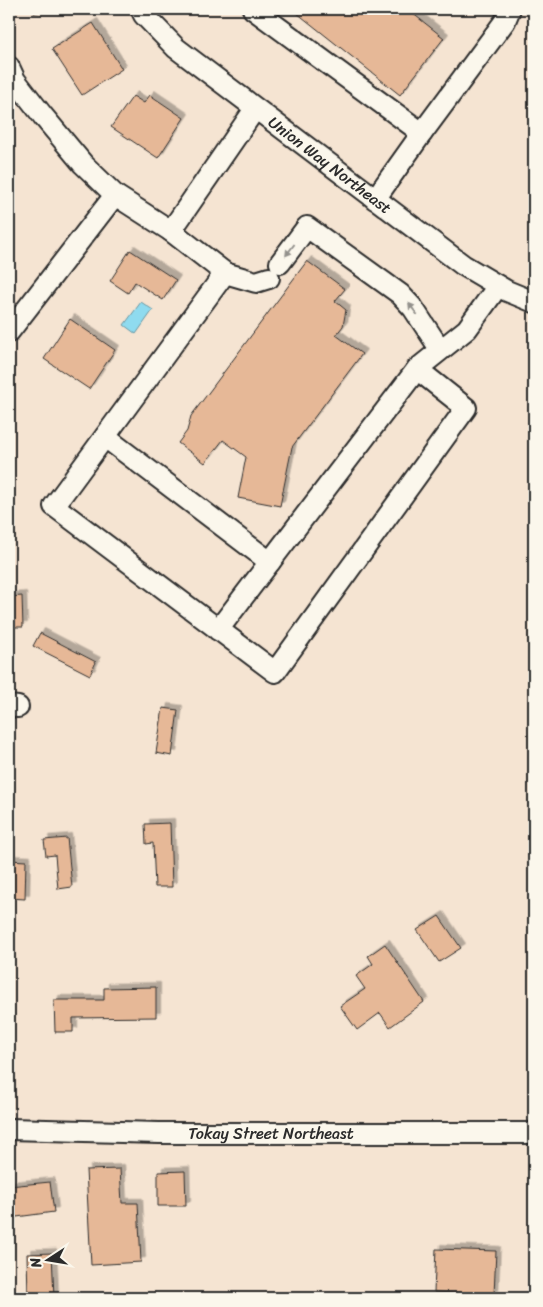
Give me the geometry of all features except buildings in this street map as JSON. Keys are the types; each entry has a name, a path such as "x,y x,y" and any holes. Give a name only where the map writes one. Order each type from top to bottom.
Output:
{"street":[{"path":"253,9 422,133"},
{"path":"375,199 504,21 510,9"},
{"name":"Union Way Northeast","path":"147,11 176,48 462,265 507,292 534,302"},
{"path":"9,67 15,80 43,116 83,164 115,195 171,231 225,274 256,282 274,270 307,227 400,294 413,308 440,349"},
{"path":"171,231 255,109"},
{"path":"9,332 115,195"},
{"path":"225,274 54,506 275,672 466,408 417,369"},
{"path":"218,630 417,369 467,329 498,286"},
{"path":"105,437 270,562"},
{"name":"Tokay Street Northeast","path":"9,1129 169,1133 534,1133"}],"water":[{"path":"141,302 153,310 136,334 124,325"}]}
